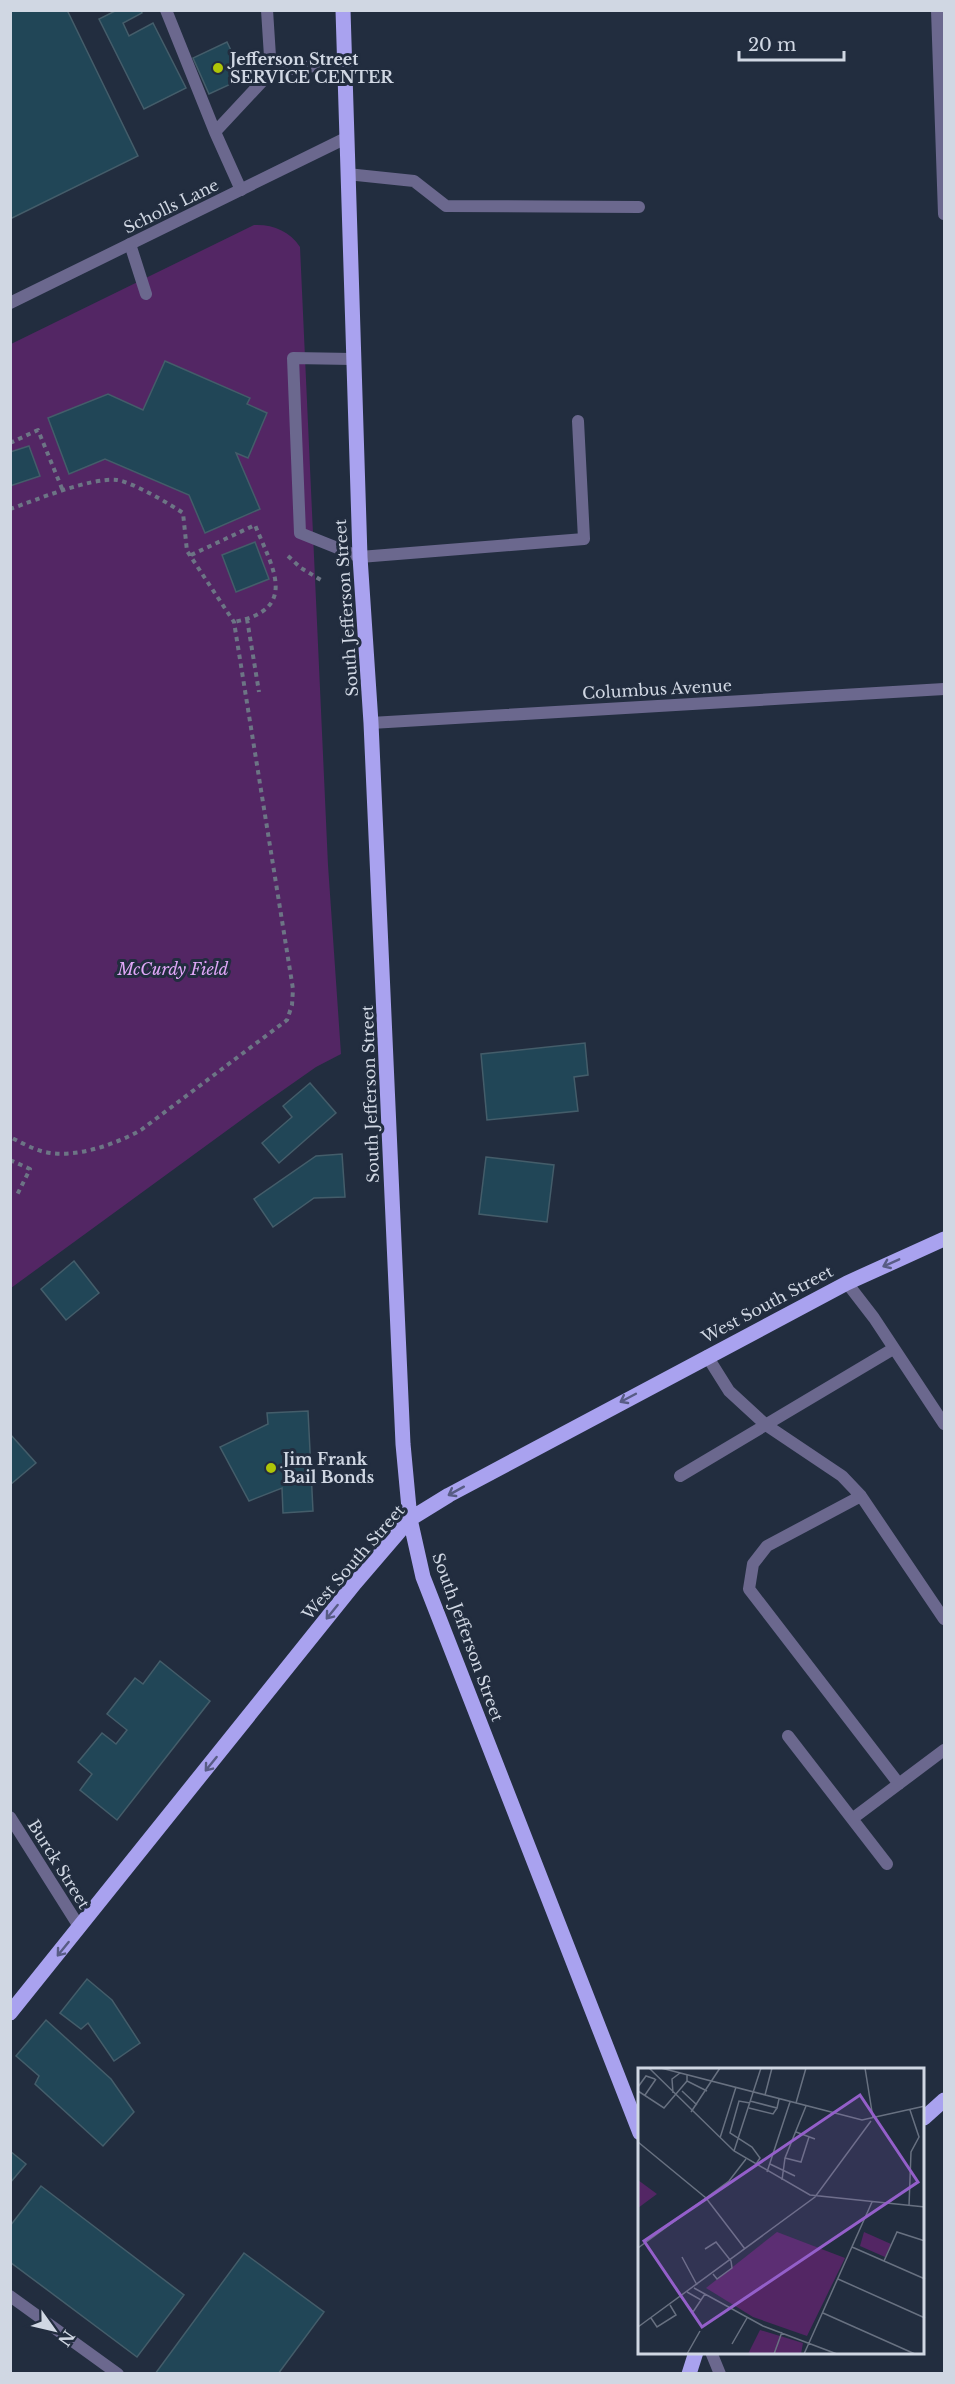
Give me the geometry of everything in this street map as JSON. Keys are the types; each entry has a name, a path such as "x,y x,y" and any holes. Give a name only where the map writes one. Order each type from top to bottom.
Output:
{"main road":[{"name":"South Jefferson Street","path":"343,10 352,359 360,557 372,723 403,1444 410,1519 423,1577 638,2128"},
{"name":"West South Street","path":"10,2013 347,1592 410,1519 449,1495 707,1356 847,1283 945,1239"},
{"path":"925,2117 945,2100"},
{"path":"689,2373 695,2354"}],"street":[{"path":"166,10 241,190"},
{"path":"267,10 271,72"},
{"path":"937,10 945,213"},
{"path":"215,132 271,72 344,64"},
{"name":"Scholls Lane","path":"10,303 346,138"},
{"path":"347,174 414,181 446,206 639,207"},
{"path":"130,244 146,294"},
{"path":"352,359 293,358 300,533 360,557 584,539 578,421"},
{"name":"Columbus Avenue","path":"372,723 945,689"},
{"path":"847,1283 874,1318 945,1424"},
{"path":"680,1476 893,1349"},
{"path":"707,1356 729,1391 766,1425 842,1476 861,1496 945,1619"},
{"path":"861,1496 767,1546 753,1564 749,1589 899,1784"},
{"path":"788,1736 887,1864"},
{"path":"852,1819 945,1750"},
{"name":"Burck Street","path":"10,1817 80,1928"},
{"path":"10,2295 118,2373"},
{"path":"712,2354 720,2373"}],"path":[{"path":"10,443 38,430 63,491"},
{"path":"10,509 63,491 117,480 166,501 183,513 187,550 234,622 293,989 292,1005 287,1020 141,1130 121,1142 91,1150 57,1153 41,1151 10,1137"},
{"path":"190,555 255,525 276,576 276,586 269,606 262,614 234,622"},
{"path":"248,619 259,692"},
{"path":"10,1160 30,1169 16,1197"}],"green space":[{"name":"McCurdy Field","path":"254,225 280,230 296,241 300,247 328,865 341,1054 316,1067 259,1107 11,1288 11,344"}],"building":[{"path":"10,10 67,10 138,156 10,219"},
{"path":"117,10 141,10 142,13 123,23 129,36 153,23 186,88 144,109 99,19"},
{"name":"Jefferson Street SERVICE CENTER","path":"227,42 244,78 209,94 193,58"},
{"path":"165,361 250,398 247,404 267,413 248,458 236,453 260,509 205,533 189,495 105,459 69,474 48,418 108,394 143,410"},
{"path":"29,446 40,476 10,486 10,452"},
{"path":"255,542 269,579 236,592 222,555"},
{"path":"585,1043 588,1075 574,1077 578,1111 487,1120 481,1054"},
{"path":"310,1083 336,1113 279,1163 262,1143 292,1117 283,1106"},
{"path":"342,1154 345,1197 314,1198 273,1227 254,1199 316,1156"},
{"path":"486,1157 554,1165 547,1222 479,1214"},
{"path":"74,1261 99,1293 66,1320 41,1289"},
{"name":"Jim Frank Bail Bonds","path":"308,1411 313,1511 283,1513 282,1488 249,1501 220,1447 268,1424 267,1413"},
{"path":"10,1434 36,1463 10,1485"},
{"path":"160,1661 210,1701 117,1820 80,1790 92,1774 78,1762 102,1733 116,1744 127,1730 107,1714 135,1678 143,1684"},
{"path":"87,1979 112,2000 140,2043 114,2061 88,2023 81,2029 60,2013"},
{"path":"46,2020 111,2079 134,2112 103,2146 35,2084 39,2076 16,2056"},
{"path":"10,2151 26,2164 10,2183"},
{"path":"41,2186 184,2295 137,2357 10,2262 10,2226"},
{"path":"244,2253 324,2312 278,2374 155,2374"}],"place":[{"name":"Jefferson Street SERVICE CENTER","path":"218,68"},
{"name":"Jim Frank Bail Bonds","path":"271,1468"}]}
